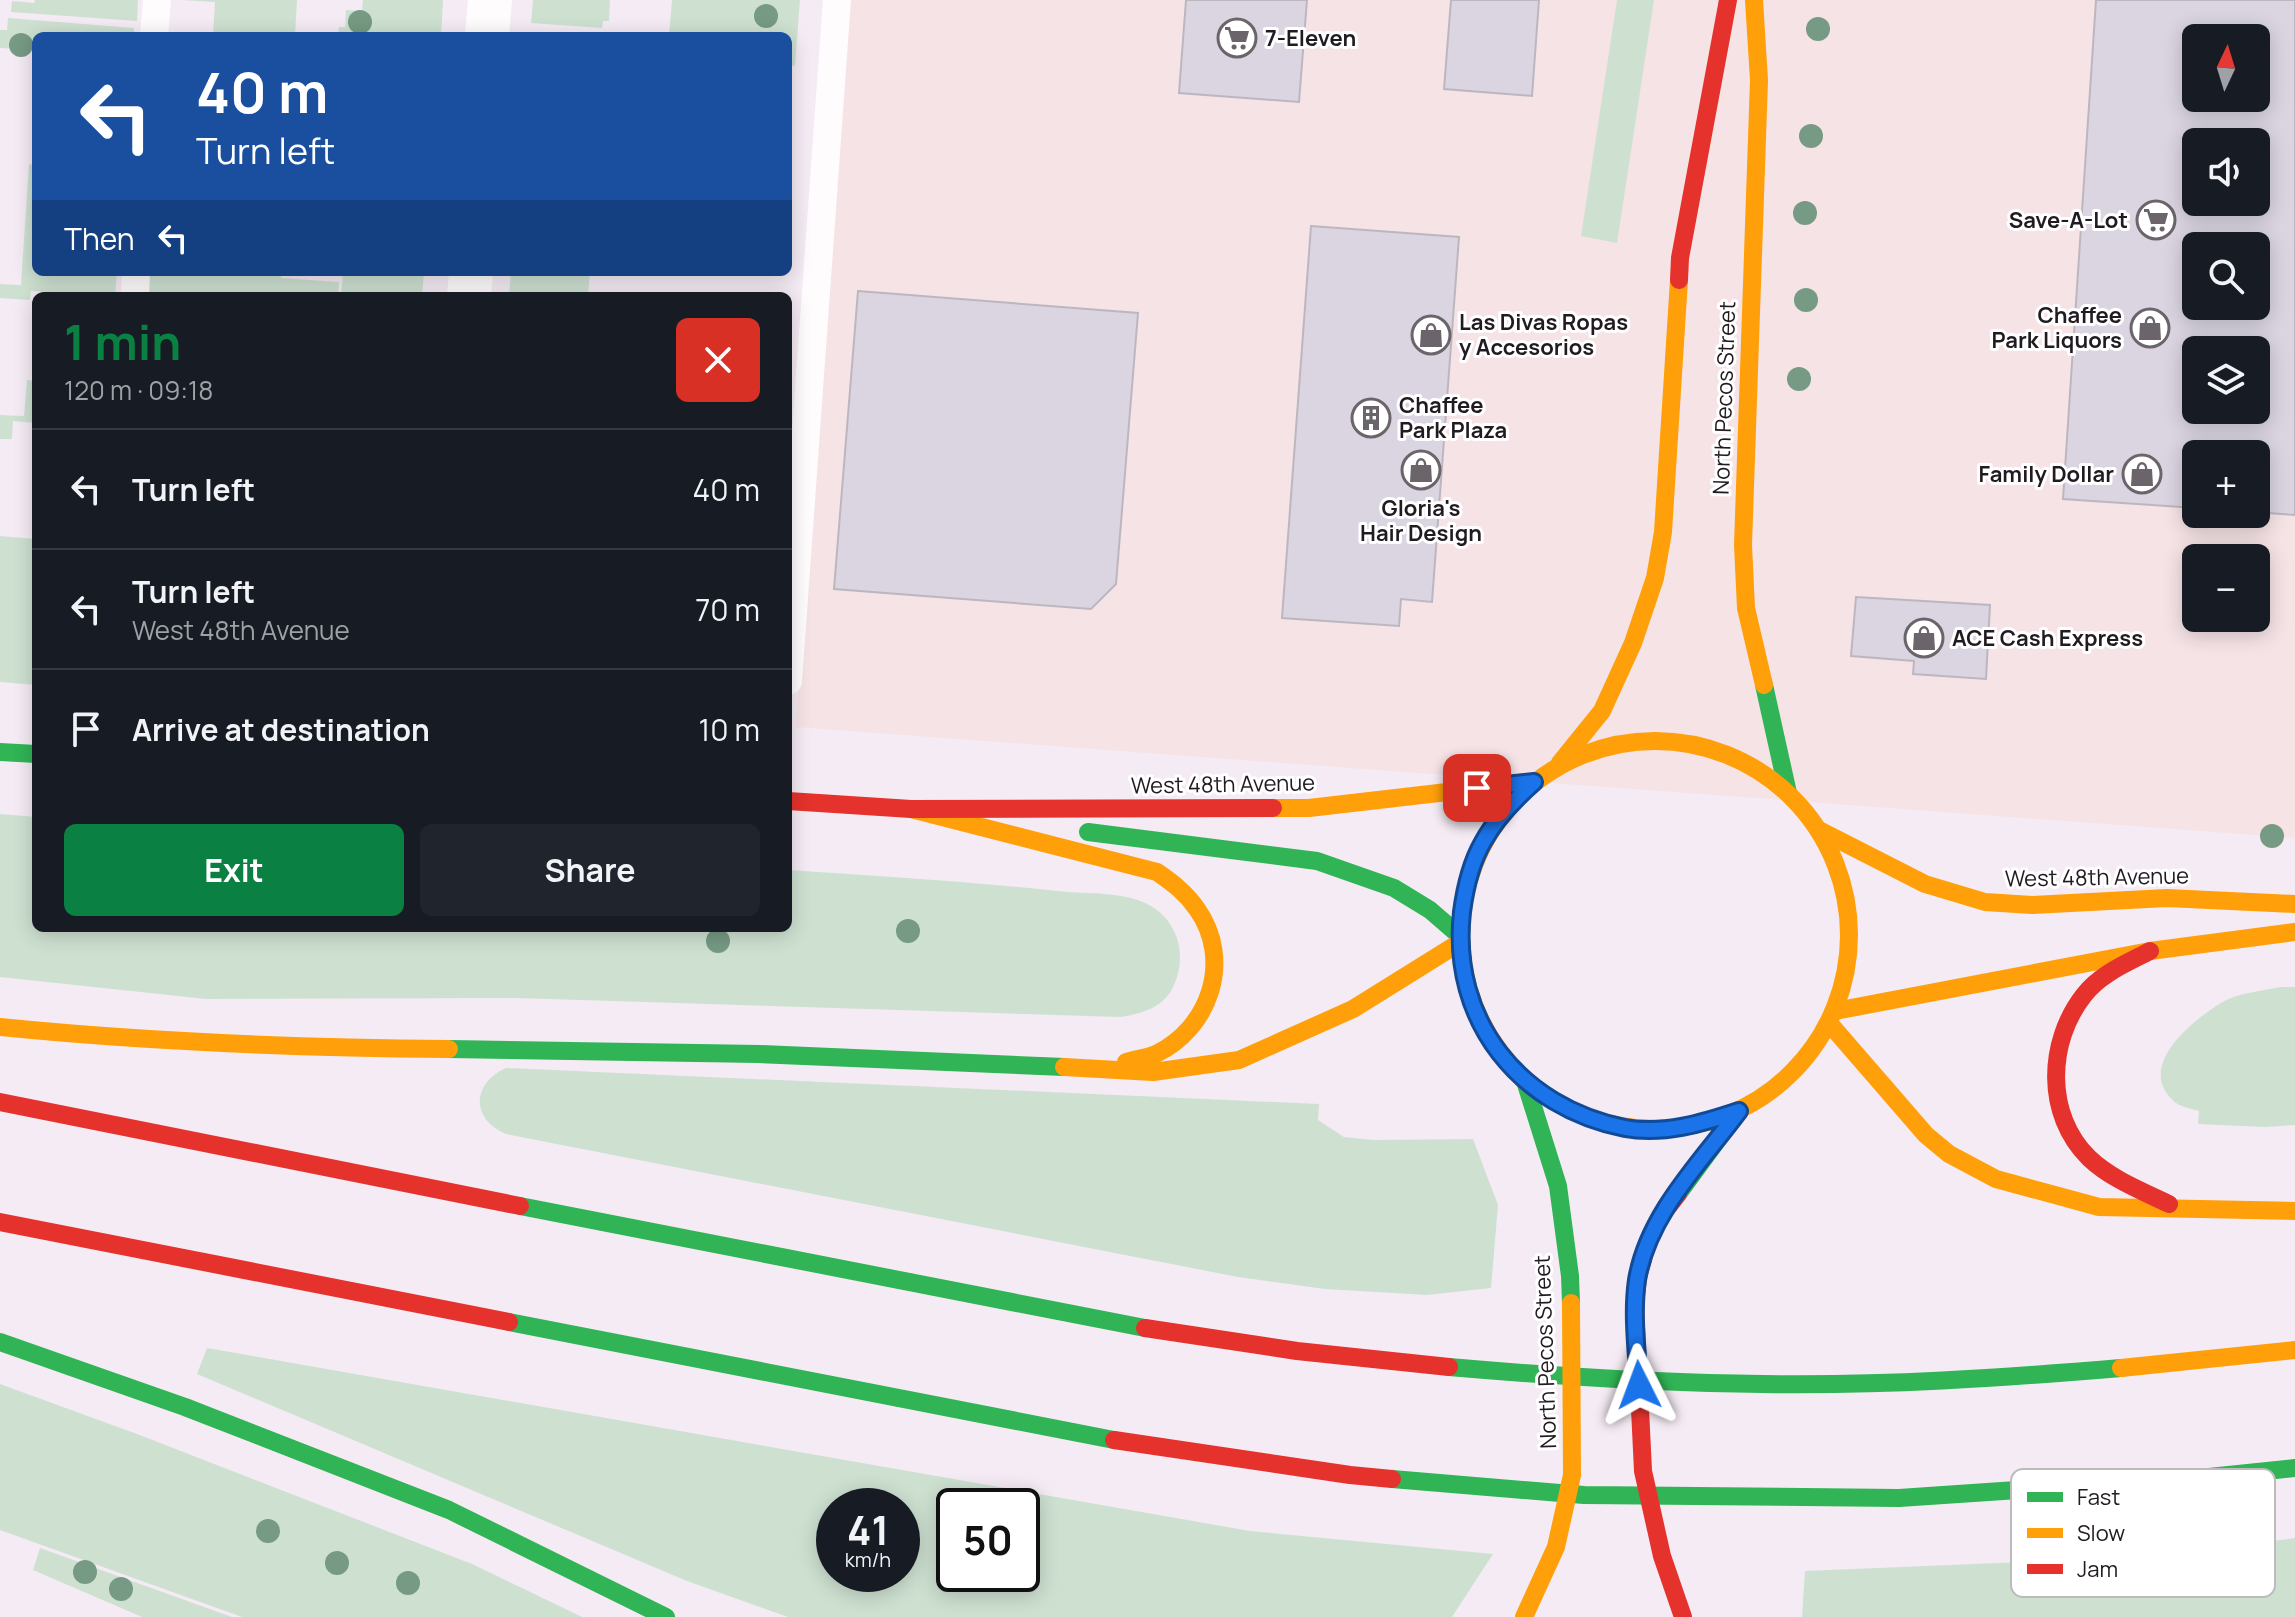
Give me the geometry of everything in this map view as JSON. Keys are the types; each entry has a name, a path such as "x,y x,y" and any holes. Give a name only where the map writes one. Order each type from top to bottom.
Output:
{"main road":[{"path":"1557,767 1602,711 1633,643 1655,578 1663,532 1680,258 1728,0"},
{"name":"North Pecos Street","path":"1754,0 1759,80 1743,545 1746,608 1788,793"},
{"path":"1652,741 1701,747 1748,764 1788,793 1819,830 1840,872 1850,919 1848,965 1832,1017 1806,1060 1776,1089 1739,1111 1685,1128 1628,1128 1572,1112 1525,1081 1493,1046 1471,1004 1462,967 1460,940 1464,891 1483,842 1515,799 1557,767 1602,748 1652,741"},
{"path":"0,752 32,754"},
{"name":"West 48th Avenue","path":"911,809 1309,808 1534,782"},
{"name":"West 48th Avenue","path":"792,801 911,809 1317,861 1394,888 1430,910 1460,940"},
{"path":"911,809 1157,872 1186,892 1204,915 1213,941 1216,969 1210,996 1198,1020 1184,1035 1157,1054 1080,1068"},
{"name":"West 48th Avenue","path":"1819,830 1927,883 1962,897 1996,904 2036,906 2152,897 2295,904"},
{"path":"1832,1017 2150,951 2295,932"},
{"path":"0,1027 210,1045 644,1051 1153,1072 1239,1060 1353,1009 1460,940"},
{"path":"2150,951 2109,973 2085,994 2063,1030 2056,1052 2054,1076 2059,1106 2070,1134 2087,1156 2109,1174 2178,1209"},
{"path":"1832,1017 1926,1135 1972,1168 2048,1195 2099,1207 2295,1211"},
{"name":"North Pecos Street","path":"1524,1617 1556,1547 1572,1475 1570,1276 1558,1186 1525,1081"},
{"path":"0,1102 1065,1313 1357,1359 1609,1379 1800,1383 1986,1379 2161,1365 2295,1350"},
{"path":"1683,1617 1662,1556 1643,1471 1635,1306 1638,1277 1647,1245 1661,1216 1739,1111"},
{"path":"0,1222 1085,1436 1350,1475 1584,1495 1899,1498 2011,1490"},
{"path":"0,1342 185,1407 449,1510 666,1617"},
{"path":"2275,1470 2295,1468"}],"street":[{"path":"487,32 490,0"}],"lane":[{"path":"154,32 157,0"},
{"path":"792,625 837,0"}],"shaded area":[{"path":"839,0 2295,0 2295,838 796,727"}],"green space":[{"path":"35,0 138,0 137,21 11,12 12,1 34,3"},
{"path":"182,0 297,0 295,32 213,32 215,2"},
{"path":"363,0 443,0 441,32 338,32 339,27 345,27 346,10 362,11"},
{"path":"533,0 610,0 609,21 603,21 602,28 531,23"},
{"path":"672,0 800,0 795,66 792,66 792,32 669,32"},
{"path":"1617,0 1654,0 1617,243 1581,236"},
{"path":"8,18 134,28 134,32 32,32 32,50 0,48 0,30 7,30"},
{"path":"29,164 32,164 32,276 117,276 115,292 31,291 30,300 0,298 0,284 21,285"},
{"path":"150,276 281,276 339,282 338,292 148,292"},
{"path":"343,276 424,276 422,292 341,292"},
{"path":"511,276 590,276 588,292 509,292"},
{"path":"27,380 32,381 32,423 13,421 12,439 0,439 0,415 24,416"},
{"path":"0,536 32,539 32,685 0,682"},
{"path":"0,814 32,817 32,932 792,932 792,870 1132,898 1161,913 1174,931 1180,952 1178,974 1165,999 1144,1011 1120,1017 517,998 206,999 0,977"},
{"path":"2280,987 2295,987 2295,1125 2198,1124 2199,1111 2176,1103 2164,1090 2161,1076 2163,1061 2171,1047 2195,1021 2221,1003"},
{"path":"506,1068 1319,1104 1318,1120 1344,1137 1374,1140 1473,1139 1498,1205 1491,1288 1427,1295 1325,1289 1238,1277 506,1134 486,1119 480,1101 487,1083"},
{"path":"207,1348 1005,1488 936,1488 936,1592 1040,1592 1040,1494 1250,1531 1493,1554 1452,1617 788,1617 687,1581 197,1374"},
{"path":"0,1384 472,1564 582,1617 242,1617 0,1530"},
{"path":"2295,1538 2295,1617 1802,1617 1805,1571 2011,1562 2011,1597 2275,1597 2275,1541"},
{"path":"40,1548 232,1617 142,1617 33,1570"}],"building":[{"path":"1186,0 1307,0 1299,102 1179,93"},
{"path":"1451,0 1539,0 1532,96 1444,89"},
{"path":"2096,0 2295,0 2295,515 2270,513 2270,440 2182,440 2182,507 2063,499"},
{"name":"Chaffee Park Plaza","path":"1311,226 1459,237 1432,602 1401,599 1399,626 1282,618"},
{"path":"858,291 1138,313 1116,584 1091,609 834,589"},
{"path":"1856,597 1990,605 1986,679 1913,674 1914,661 1851,656"}],"traffic: fast":[{"path":"1764,685 1788,793"},
{"path":"0,752 32,754"},
{"path":"1088,832 1317,861 1394,888 1430,910 1460,936"},
{"path":"449,1049 759,1054 1064,1067"},
{"path":"1525,1081 1558,1186 1571,1303"},
{"path":"1678,1194 1739,1111"},
{"path":"520,1206 1145,1328"},
{"path":"509,1322 1114,1440"},
{"path":"0,1342 185,1407 449,1510 666,1617"},
{"path":"1449,1367 1645,1381 1808,1384 1942,1380 2121,1368"},
{"path":"2275,1470 2295,1468"},
{"path":"1392,1479 1584,1495 1899,1498 2011,1490"}],"traffic: slow":[{"path":"1754,0 1759,80 1743,545 1746,608 1764,685"},
{"path":"1560,763 1602,711 1633,643 1655,578 1663,532 1679,280"},
{"path":"1655,741 1693,744 1729,756 1763,773 1792,798 1817,827 1834,861 1846,897 1849,935 1846,973 1834,1009 1817,1043 1792,1072 1763,1097 1729,1114 1693,1126 1655,1129 1617,1126 1581,1114 1547,1097 1518,1072 1493,1043 1476,1009 1464,973 1461,935 1464,897 1476,861 1493,827 1518,798 1547,773 1581,756 1617,744 1655,741"},
{"path":"1273,808 1309,808 1534,782"},
{"path":"911,809 1157,872 1188,898 1208,929 1213,950 1214,970 1210,991 1190,1028 1175,1042 1149,1057 1126,1062"},
{"path":"1819,830 1925,884 1985,902 2032,905 2167,898 2295,904"},
{"path":"1835,1011 2150,951 2295,932"},
{"path":"1064,1067 1153,1072 1239,1060 1353,1009 1459,943"},
{"path":"1829,1023 1926,1135 1949,1154 1996,1179 2099,1207 2295,1211"},
{"path":"0,1027 224,1043 449,1049"},
{"path":"1524,1617 1556,1547 1572,1475 1571,1303"},
{"path":"2121,1368 2295,1350"}],"traffic: jam":[{"path":"1679,280 1680,258 1728,0"},
{"path":"792,801 911,809 1273,808"},
{"path":"2150,951 2106,975 2084,995 2063,1034 2056,1078 2064,1121 2089,1158 2117,1178 2169,1204"},
{"path":"0,1102 520,1206"},
{"path":"1678,1194 1661,1216 1647,1245 1638,1277 1635,1306 1643,1471 1662,1556 1683,1617"},
{"path":"0,1222 509,1322"},
{"path":"1145,1328 1297,1351 1449,1367"},
{"path":"1114,1440 1392,1479"}],"place":[{"name":"7-Eleven","path":"1237,38"},
{"name":"Save-A-Lot","path":"2156,220"},
{"name":"Chaffee Park Liquors","path":"2150,328"},
{"name":"Las Divas Ropas y Accesorios","path":"1431,335"},
{"name":"Chaffee Park Plaza","path":"1371,418"},
{"name":"Gloria's Hair Design","path":"1421,470"},
{"name":"Family Dollar","path":"2142,474"},
{"name":"ACE Cash Express","path":"1924,638"}],"route":[{"path":"1477,788 1534,782 1515,799 1483,842 1464,891 1459,943 1462,967 1471,1004 1493,1046 1525,1081 1572,1112 1628,1128 1685,1128 1739,1111 1678,1191 1647,1245 1638,1277 1635,1306 1639,1385"}]}
